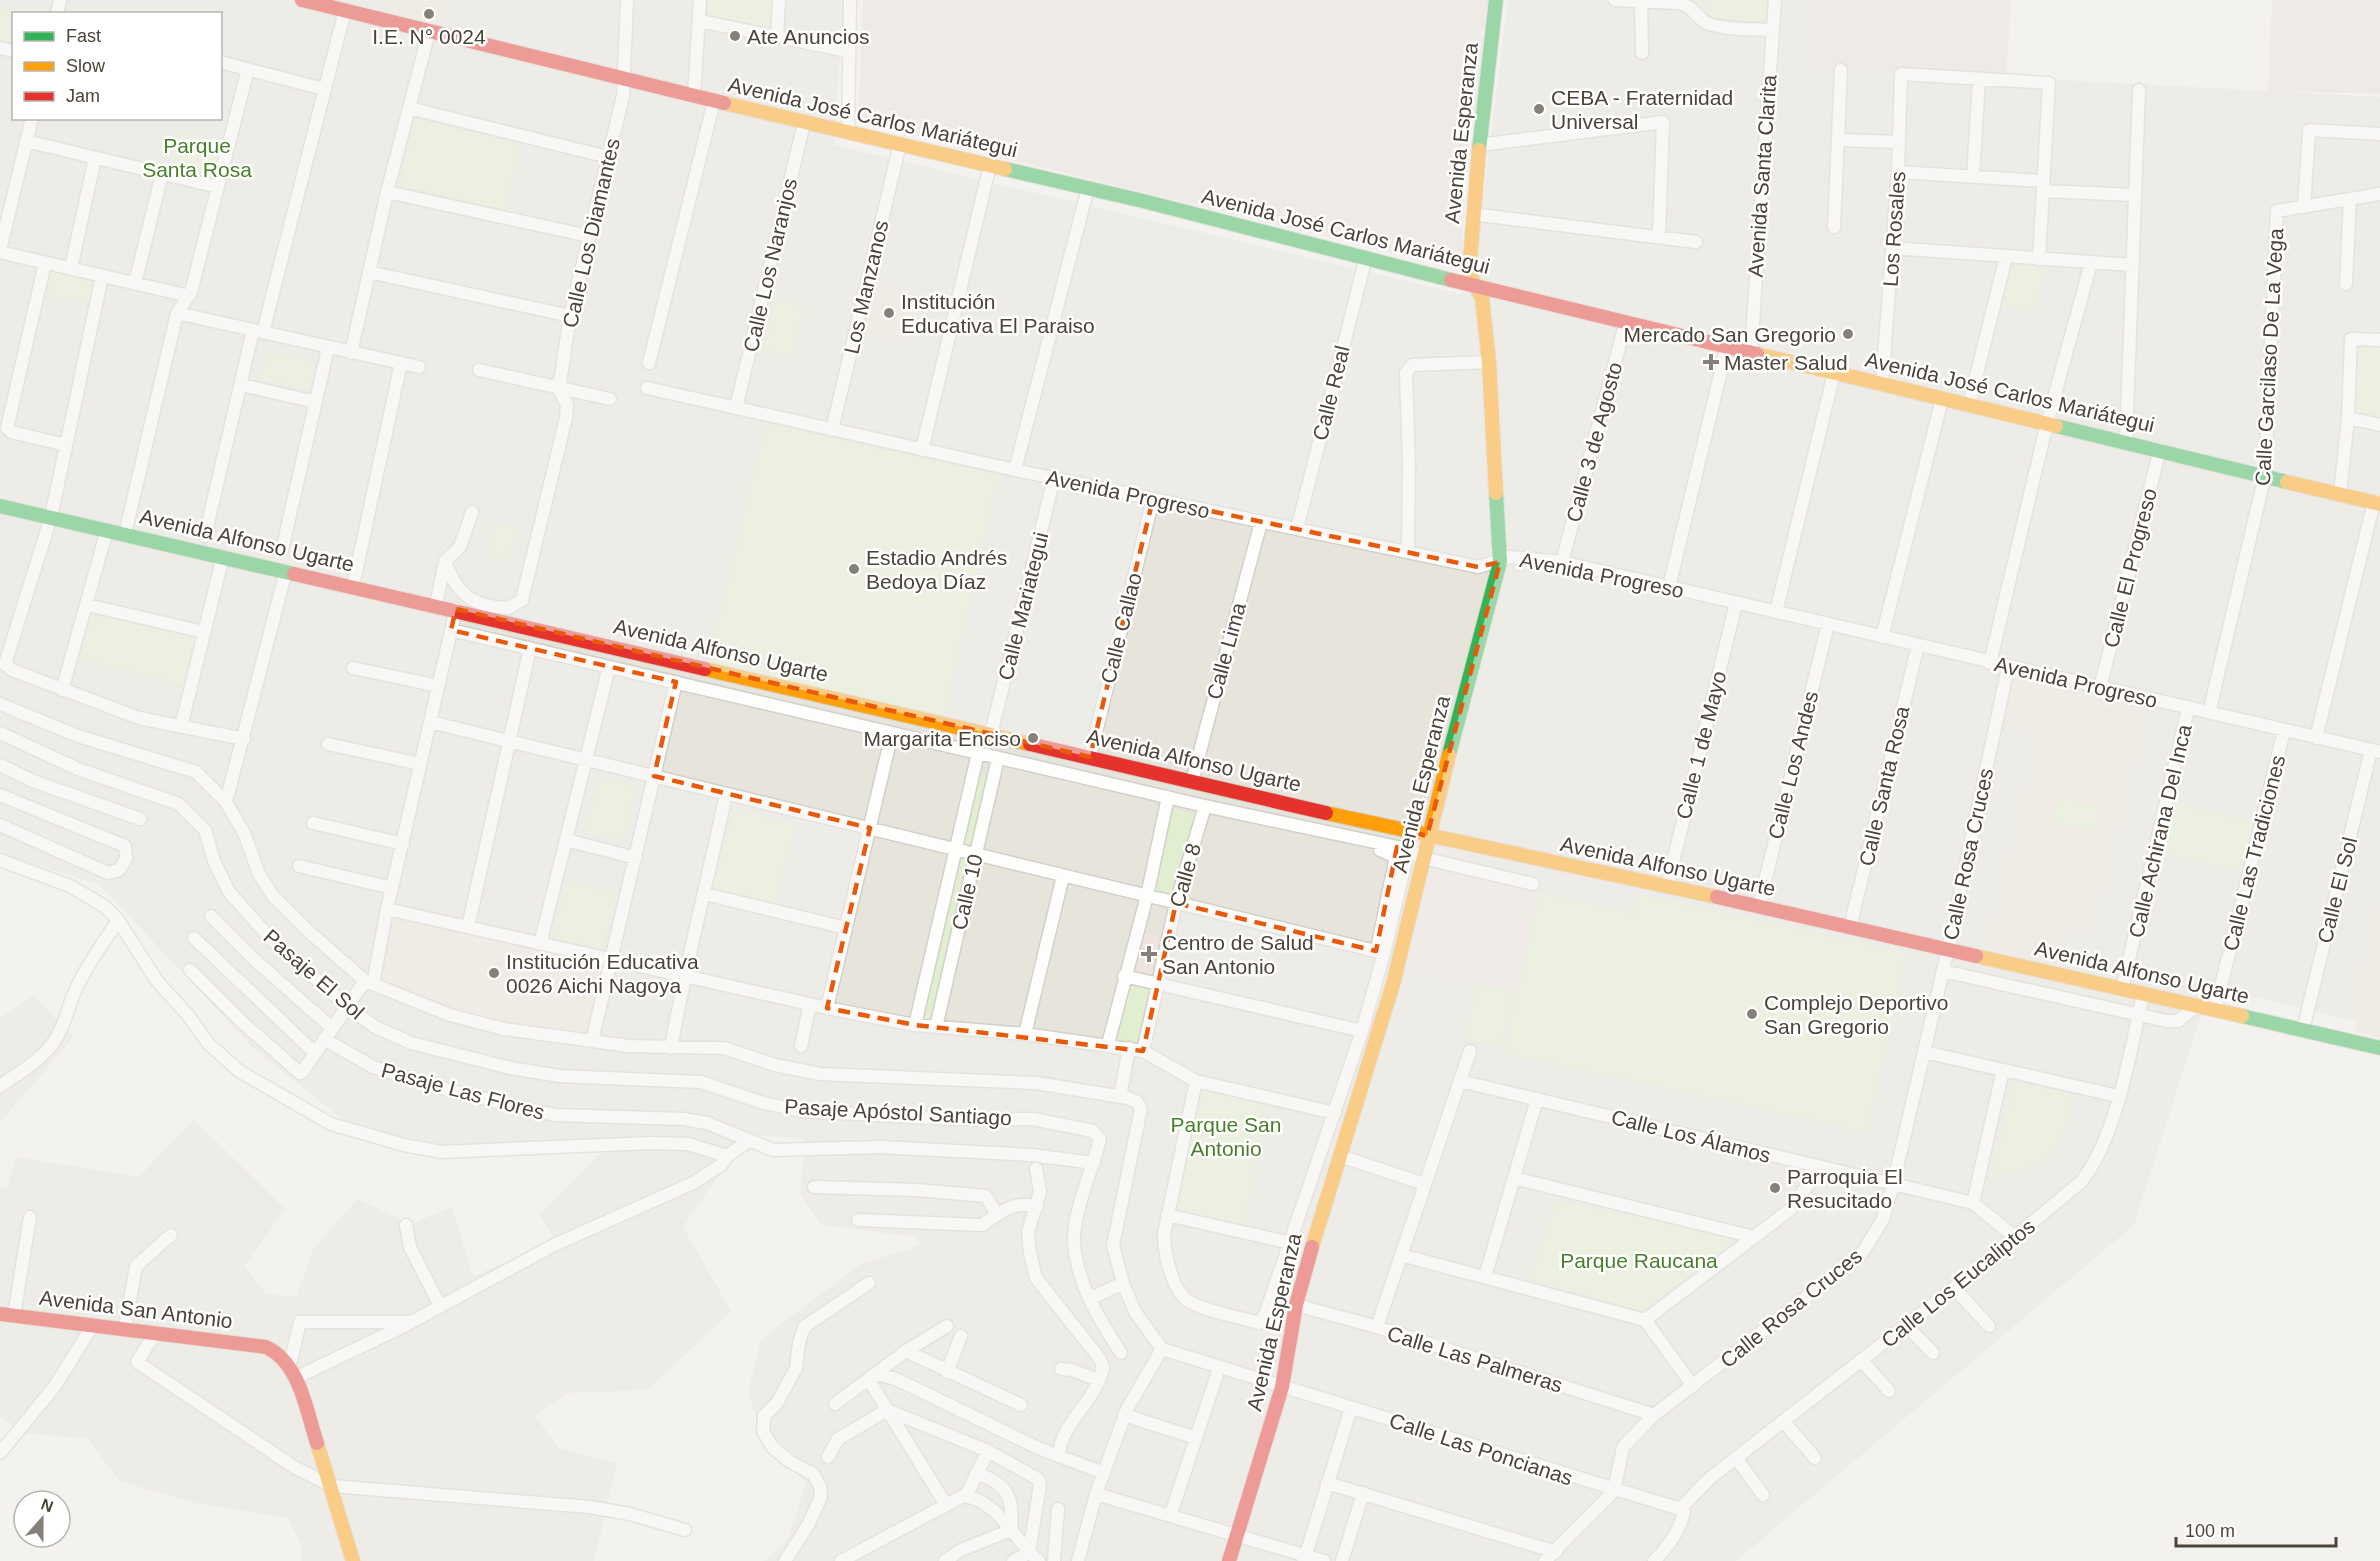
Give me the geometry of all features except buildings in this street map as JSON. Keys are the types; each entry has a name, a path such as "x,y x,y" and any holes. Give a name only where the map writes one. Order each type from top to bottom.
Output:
{"street":[{"name":"Avenida José Carlos Mariátegui","path":"302,0 339,6 429,32 804,123 1088,188 1476,286 2377,503"},
{"name":"Calle Los Diamantes","path":"558,389 570,316 623,96 627,0"},
{"path":"694,96 700,0"},
{"path":"777,36 779,0"},
{"path":"848,132 850,0"},
{"name":"Avenida Esperanza","path":"1229,1561 1282,1387 1296,1305 1393,984 1427,836 1500,562 1489,362 1482,298 1469,273 1472,214 1496,0"},
{"path":"1615,0 1688,5 1706,22 1715,26 1771,30"},
{"name":"Avenida Santa Clarita","path":"1751,352 1771,30 1775,0"},
{"path":"1641,1 1642,53"},
{"path":"205,536 241,385 324,89 339,6"},
{"path":"700,21 848,51"},
{"path":"351,353 387,192 429,32"},
{"path":"222,62 324,89"},
{"path":"125,534 177,313 189,296 248,69"},
{"path":"1834,227 1841,70"},
{"name":"Los Rosales","path":"1882,384 1898,172 1901,74 1979,80"},
{"path":"1973,177 1979,80 2049,84 2039,259"},
{"path":"2126,441 2139,90"},
{"path":"649,363 714,101"},
{"path":"409,108 608,157"},
{"path":"31,120 0,246 45,263 189,296"},
{"path":"1479,145 1663,122 1659,237"},
{"name":"Calle Los Naranjos","path":"736,408 804,123"},
{"path":"2380,134 2309,130 2304,207 2380,194"},
{"path":"1838,140 1899,142"},
{"path":"26,141 218,187"},
{"name":"Los Manzanos","path":"832,430 900,144"},
{"path":"71,268 95,158"},
{"path":"922,450 990,165"},
{"path":"1898,172 1973,177 2134,195"},
{"path":"135,283 162,174"},
{"path":"1015,470 1088,188"},
{"path":"387,192 589,236"},
{"path":"2346,284 2350,199"},
{"name":"Calle Garcilaso De La Vega","path":"2210,713 2265,475 2277,211 2304,207"},
{"path":"1472,214 1696,242"},
{"path":"1892,249 2133,265"},
{"name":"Calle Real","path":"1297,529 1366,257"},
{"path":"1969,405 2006,257"},
{"path":"45,263 7,428 11,432 66,445"},
{"path":"1990,663 2048,423 2091,263"},
{"path":"369,272 570,316"},
{"path":"102,276 51,517 5,664 12,670 128,714 244,739"},
{"path":"177,313 419,367"},
{"name":"Calle 3 de Agosto","path":"1562,562 1626,321"},
{"path":"2340,494 2348,418 2351,339 2380,340"},
{"path":"1669,587 1727,346"},
{"path":"282,550 328,348"},
{"path":"1408,552 1409,465 1406,373 1412,365 1489,362"},
{"path":"353,586 401,363"},
{"path":"479,370 610,399"},
{"path":"1776,612 1834,373"},
{"path":"241,385 316,402"},
{"name":"Avenida Progreso","path":"647,388 922,450 1478,567 1510,557 1522,556 1562,562 2375,751"},
{"path":"445,561 452,580 465,596 475,601 508,608 522,600 566,418 567,405 558,389"},
{"path":"1882,637 1942,399"},
{"path":"2348,418 2380,425"},
{"name":"Calle El Progreso","path":"2100,688 2160,449"},
{"name":"Calle Mariategui","path":"991,734 1054,478"},
{"name":"Calle Callao","path":"1090,757 1153,499"},
{"path":"2316,738 2377,503"},
{"name":"Avenida Alfonso Ugarte","path":"0,506 456,609 1427,836 1759,906 2380,1048"},
{"path":"436,605 445,561 460,546 472,512"},
{"name":"Calle Lima","path":"1192,781 1261,522"},
{"path":"62,690 107,530"},
{"path":"181,727 223,556"},
{"path":"226,802 286,571"},
{"name":"Calle 1 de Mayo","path":"1666,887 1736,603"},
{"path":"87,605 204,632"},
{"path":"190,970 295,1071 303,1071 347,1006 369,983 456,609"},
{"name":"Calle Los Andes","path":"1759,906 1828,624"},
{"name":"Avenida Alfonso Ugarte","path":"451,630 1205,806 1407,849 1423,858 1533,884"},
{"name":"Calle Santa Rosa","path":"1851,927 1918,645"},
{"path":"468,927 530,648"},
{"path":"540,944 609,667"},
{"name":"Calle Rosa Cruces","path":"1614,1491 1623,1447 1654,1415 1863,1252 1883,1219 1948,949 2008,667"},
{"path":"353,668 438,686"},
{"path":"592,1041 613,960 676,682"},
{"path":"0,704 78,736 196,772 226,802 244,833 259,874 273,896 369,983 467,1020 504,1029 592,1041 671,1048 724,1048 775,1065 820,1074 1036,1083 1137,1102 1141,1109 1113,1245 1123,1283 1135,1312 1162,1349 1124,1416 1096,1494 1078,1561"},
{"name":"Calle Achirana Del Inca","path":"2122,989 2188,709"},
{"path":"430,722 1380,952"},
{"name":"Calle Las Tradiciones","path":"2215,1010 2284,730"},
{"name":"Pasaje El Sol","path":"0,733 78,769 179,804 205,830 214,861 229,892 271,939 347,1006 375,1027 411,1043 510,1068 559,1076 701,1082"},
{"path":"827,1008 892,733"},
{"path":"328,744 420,764"},
{"name":"Calle El Sol","path":"2303,1030 2375,751"},
{"path":"915,1025 978,753"},
{"name":"Calle 10","path":"936,1027 998,758"},
{"path":"0,765 27,778 140,819"},
{"path":"671,1048 684,976 705,894 726,794"},
{"path":"0,795 125,846 127,855 124,863 116,872 108,873 0,825"},
{"path":"1108,1044 1146,896 1168,797"},
{"name":"Calle 8","path":"1143,1051 1176,903 1205,806"},
{"path":"313,823 403,844"},
{"path":"1196,1081 1167,1215 1164,1252 1172,1276 1189,1302 1258,1323 1265,1315 1291,1243 1362,1031 1380,952 1413,832"},
{"path":"1343,836 1394,856 1380,952"},
{"path":"566,840 636,858"},
{"path":"0,860 70,885 104,906 118,920 157,981 187,1014 209,1044 239,1071 331,1124 404,1145 441,1152 650,1143 688,1144 727,1156"},
{"path":"299,866 392,888"},
{"path":"1025,1034 1064,876"},
{"path":"705,894 846,928"},
{"path":"387,909 827,1008 915,1025 1025,1034 1108,1044 1143,1051 1196,1081 1335,1113"},
{"path":"211,916 256,961 332,1028"},
{"path":"0,1086 31,1065 50,1046 65,1025 73,996 88,966 118,920"},
{"path":"194,938 315,1052"},
{"path":"1943,971 2138,1015 2178,1021 2197,1006"},
{"path":"1124,976 1158,982 1362,1031"},
{"name":"Calle Los Eucaliptos","path":"1680,1509 1709,1479 1954,1288 2082,1181 2094,1165 2118,1096 2143,994"},
{"path":"801,1046 810,1004"},
{"name":"Pasaje Las Flores","path":"324,1039 373,1067 450,1091 531,1112 555,1115 684,1119 707,1123 773,1150 880,1147 1031,1155 1094,1163"},
{"path":"1120,1097 1129,1048"},
{"path":"1377,1328 1470,1052"},
{"path":"1924,1052 2118,1096"},
{"path":"1973,1203 2003,1070"},
{"name":"Calle Los Álamos","path":"1460,1081 1973,1203 2016,1238"},
{"name":"Pasaje Apóstol Santiago","path":"701,1082 764,1103 802,1111 955,1119 1034,1119 1097,1134 1100,1139 1094,1163"},
{"path":"1485,1277 1537,1099"},
{"path":"295,1378 412,1322 554,1245 693,1183 721,1165 727,1156 749,1141"},
{"path":"1340,1156 1425,1184"},
{"path":"1094,1163 1081,1202 1073,1241 1081,1280 1089,1299 1121,1353"},
{"path":"1645,1320 1791,1209 1820,1167"},
{"path":"1036,1169 1040,1192 1028,1232 1036,1278 1100,1359 1103,1367 1085,1405 1059,1445 1059,1456"},
{"path":"1514,1178 1754,1237"},
{"path":"814,1187 917,1190 986,1196 996,1213"},
{"path":"858,1220 982,1225 996,1213 1028,1204 1037,1207"},
{"path":"1167,1215 1291,1243"},
{"path":"7,1314 30,1217"},
{"path":"406,1225 410,1247 440,1306"},
{"path":"125,1329 136,1266 171,1235"},
{"path":"1401,1255 1645,1320 1693,1386"},
{"path":"785,1561 808,1526 821,1497 820,1486 813,1474 789,1461 773,1448 763,1431 764,1416 777,1403 796,1368 799,1343 804,1327 869,1283"},
{"path":"1089,1299 1123,1283"},
{"path":"1954,1288 1989,1326"},
{"name":"Calle Las Palmeras","path":"1296,1305 1377,1328 1654,1415"},
{"name":"Avenida San Antonio","path":"7,1314 266,1347 279,1352 290,1365"},
{"path":"353,1561 332,1486 290,1365 300,1322 412,1322"},
{"path":"0,1454 55,1386 93,1325"},
{"path":"1906,1325 1933,1353"},
{"path":"835,1404 906,1351 947,1326"},
{"path":"156,1332 136,1362 294,1467 332,1486 589,1507 630,1514 686,1530"},
{"path":"947,1372 961,1336"},
{"name":"Calle Las Poncianas","path":"1162,1349 1614,1491 1680,1509"},
{"path":"906,1351 1021,1405"},
{"path":"1860,1359 1889,1390"},
{"path":"1171,1514 1219,1368"},
{"path":"1061,1369 1072,1370 1098,1380"},
{"path":"872,1377 887,1410 946,1505"},
{"path":"872,1377 896,1379 966,1415 1104,1473"},
{"path":"1304,1558 1351,1408"},
{"path":"887,1410 988,1451 1040,1482 1034,1557"},
{"path":"828,1457 838,1439 887,1410"},
{"path":"1124,1416 1196,1438"},
{"path":"1783,1421 1815,1458"},
{"path":"841,1561 966,1496 988,1451"},
{"path":"1736,1458 1763,1495"},
{"path":"976,1473 993,1479 1005,1490 1012,1503 1011,1530"},
{"path":"1327,1483 1556,1552"},
{"path":"1545,1561 1614,1491"},
{"path":"1342,1561 1363,1493"},
{"path":"1096,1494 1171,1514 1304,1558 1324,1561"},
{"path":"966,1496 988,1506 1034,1557"},
{"path":"1054,1561 1058,1509"},
{"path":"1654,1561 1665,1549 1682,1519 1684,1512 1680,1509"},
{"path":"945,1561 961,1550 1011,1530"},
{"path":"1013,1561 1034,1557"}],"highlighted area":[{"path":"1153,499 1478,567 1500,562 1427,836 1413,832 1407,849 1397,847 1376,951 1176,903 1143,1051 915,1025 827,1008 870,828 654,776 676,682 451,630 456,609 1090,757"}],"shaded area":[{"path":"0,0 844,0 834,145 1461,294 1482,206 1508,0 1821,0 1815,67 2380,97 2380,1027 2210,987 2134,1225 1736,1561 764,1561 789,1537 806,1483 764,1444 748,1391 761,1339 861,1264 922,1245 916,1237 821,1225 800,1194 805,1139 746,1135 683,1227 731,1311 648,1390 568,1393 535,1416 559,1448 617,1463 594,1561 301,1561 301,1545 288,1518 195,1503 119,1481 88,1439 24,1433 0,1417 0,1188 6,1188 17,1157 139,1177 194,1119 285,1209 245,1266 266,1294 296,1297 314,1248 357,1199 411,1224 452,1207 473,1276 555,1241 540,1215 604,1149 442,1157 349,1124 254,1049 99,884 0,854"},
{"name":"I.E. N° 0024","path":"389,0 443,0 442,19 389,8"},
{"path":"863,0 1489,0 1487,29 1481,31 1480,36 1486,39 1465,173 1462,270 938,142 935,134 923,131 919,136 858,121"},
{"path":"1821,0 2011,0 2006,77 1815,68"},
{"path":"2272,0 2380,0 2380,94 2268,91"},
{"name":"Institución Educativa El Paraiso","path":"875,285 913,294 902,340 865,331"},
{"path":"2015,679 2143,711 2089,930 2068,925 2058,965 1991,949 2041,747 2038,746 2041,733 2004,724"},
{"path":"1430,869 1539,893 1517,990 1409,967"},
{"path":"2380,910 2380,1038 2355,1032 2362,1002 2357,1000"},
{"name":"Institución Educativa 0026 Aichi Nagoya","path":"396,918 514,945 512,950 518,951 518,954 529,956 531,949 603,965 588,1035 467,1015 425,1001 386,980"},
{"name":"Centro de Salud San Antonio","path":"1145,934 1162,938 1154,975 1136,971"},
{"path":"34,995 74,1037 0,1122 0,1018"}],"green space":[{"path":"706,0 777,0 775,33 705,20"},
{"path":"1710,0 1775,0 1773,23 1709,18"},
{"path":"0,7 18,12 12,12 12,44 0,40"},
{"path":"416,118 521,145 504,211 399,184"},
{"name":"Parque Santa Rosa","path":"179,130 224,141 214,183 169,172"},
{"path":"2017,265 2045,268 2033,313 2000,307 2010,269"},
{"path":"53,271 97,281 92,304 48,295"},
{"path":"776,299 804,306 792,357 764,350"},
{"path":"2356,345 2380,345 2380,422 2353,416"},
{"path":"267,351 315,363 308,390 261,378"},
{"name":"Estadio Andrés Bedoya Díaz","path":"766,423 998,475 944,716 708,662"},
{"path":"495,523 517,528 509,561 487,556"},
{"path":"92,613 196,635 184,685 80,659"},
{"path":"978,775 988,777 972,847 961,844"},
{"path":"599,778 636,786 623,840 586,832"},
{"path":"2058,798 2099,807 2094,831 2052,822"},
{"path":"2177,803 2253,823 2241,872 2164,853"},
{"path":"734,809 795,825 775,904 714,889"},
{"path":"1172,809 1194,814 1176,898 1153,893"},
{"path":"959,856 968,858 931,1021 922,1019"},
{"path":"568,881 615,893 603,950 553,938"},
{"name":"Complejo Deportivo San Gregorio","path":"1539,893 1634,913 1638,894 1881,948 1888,952 1889,949 1906,953 1867,1132 1504,1053"},
{"path":"1128,981 1153,987 1138,1044 1115,1038"},
{"path":"1477,984 1512,992 1501,1047 1466,1039"},
{"path":"2015,1081 2073,1095 2062,1134 2050,1155 2028,1167 1990,1179"},
{"name":"Parque San Antonio","path":"1203,1088 1268,1104 1250,1176 1255,1177 1243,1226 1176,1211"},
{"name":"Parque Raucana","path":"1555,1201 1727,1234 1729,1239 1727,1247 1641,1313 1531,1278"}],"traffic: fast":[{"path":"1479,150 1496,0"},
{"path":"1005,169 1143,201 1451,280"},
{"path":"2056,426 2287,482"},
{"path":"1449,755 1500,562 1496,493"},
{"path":"0,506 294,574"},
{"path":"2242,1016 2380,1048"}],"traffic: slow":[{"path":"724,103 1005,169"},
{"path":"1479,150 1469,273 1482,298 1489,362 1496,493"},
{"path":"1757,354 2056,426"},
{"path":"2287,482 2380,504"},
{"path":"705,669 1030,744"},
{"path":"1312,1247 1393,984 1449,755"},
{"path":"1326,813 1717,897"},
{"path":"1976,956 2242,1016"},
{"path":"317,1443 353,1561"}],"traffic: jam":[{"path":"302,0 724,103"},
{"path":"1451,280 1757,354"},
{"path":"294,574 705,669"},
{"path":"1030,744 1326,813"},
{"path":"1717,897 1976,956"},
{"path":"1229,1561 1282,1387 1296,1305 1312,1247"},
{"path":"0,1314 266,1347 278,1354 294,1376 305,1402 317,1443"}],"place":[{"name":"I.E. N° 0024","path":"429,14"},
{"name":"Ate Anuncios","path":"735,36"},
{"name":"CEBA - Fraternidad Universal","path":"1539,109"},
{"name":"Institución Educativa El Paraiso","path":"889,313"},
{"name":"Mercado San Gregorio","path":"1848,334"},
{"name":"Master Salud","path":"1711,362"},
{"name":"Estadio Andrés Bedoya Díaz","path":"854,569"},
{"name":"Margarita Enciso","path":"1033,738"},
{"name":"Centro de Salud San Antonio","path":"1149,954"},
{"name":"Institución Educativa 0026 Aichi Nagoya","path":"494,973"},
{"name":"Complejo Deportivo San Gregorio","path":"1752,1014"},
{"name":"Parroquia El Resucitado","path":"1775,1188"}]}
